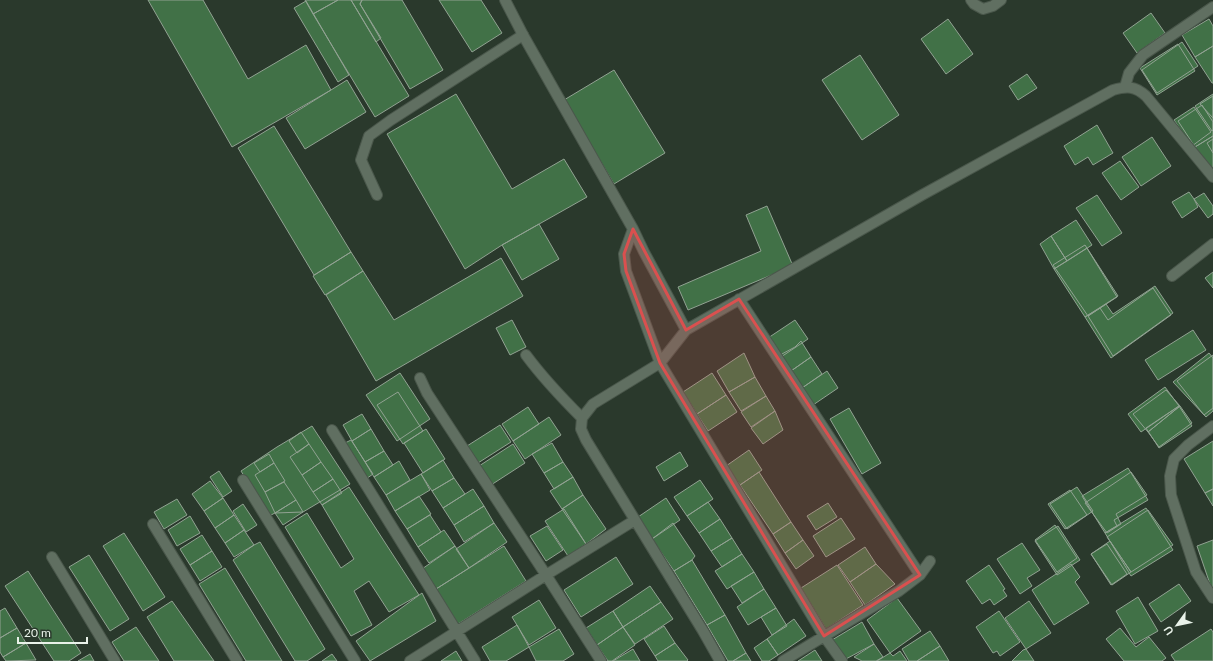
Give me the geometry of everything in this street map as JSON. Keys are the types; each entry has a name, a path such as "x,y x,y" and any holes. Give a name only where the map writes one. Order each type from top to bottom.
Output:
{"street":[{"path":"505,0 522,35 633,229 686,330"},
{"path":"971,0 974,4 983,9 993,6 1001,0"},
{"path":"1125,87 1129,73 1143,55 1213,7"},
{"path":"377,196 361,160 368,136 522,35"},
{"path":"720,661 586,440 581,429 582,418 593,404 660,363 686,330 942,184 1113,90 1131,87 1141,91 1213,177"},
{"path":"633,229 624,254 626,271 660,363 824,636 842,661"},
{"path":"1172,276 1213,244"},
{"path":"739,299 920,575"},
{"path":"526,355 540,375 582,418"},
{"path":"420,378 427,393 601,661"},
{"path":"1213,426 1188,445 1174,459 1170,476 1171,495 1196,572 1213,598"},
{"path":"332,430 475,661"},
{"path":"243,480 355,661"},
{"path":"410,661 635,520"},
{"path":"154,524 237,661"},
{"path":"52,557 115,661"},
{"path":"784,661 898,591 920,575 930,561"}],"highlighted area":[{"path":"633,229 686,330 739,299 920,575 824,636 660,363 626,271 624,254"}],"building":[{"path":"148,0 203,0 248,79 306,45 331,90 232,147"},
{"path":"305,0 338,0 313,14"},
{"path":"338,0 351,0 409,96 375,117 313,14"},
{"path":"351,0 362,0 360,4 381,38 376,42"},
{"path":"362,0 402,0 443,70 410,89 360,4"},
{"path":"439,0 481,0 502,33 472,52"},
{"path":"306,1 349,75 338,82 294,8"},
{"path":"1151,13 1165,33 1137,53 1123,33"},
{"path":"948,19 973,54 946,74 921,39"},
{"path":"1209,19 1213,26 1213,46 1195,57 1182,35"},
{"path":"1182,42 1198,66 1157,93 1142,70"},
{"path":"1178,44 1195,71 1157,95 1140,68"},
{"path":"1213,46 1213,83 1212,83 1195,57"},
{"path":"860,55 899,115 862,140 822,80"},
{"path":"614,70 665,153 614,184 564,100"},
{"path":"1027,74 1037,88 1018,100 1009,86"},
{"path":"347,80 366,112 305,149 286,118"},
{"path":"456,94 512,189 564,159 587,197 502,245 465,269 387,134"},
{"path":"1213,94 1213,130 1212,131 1195,106"},
{"path":"1213,96 1213,118 1200,104"},
{"path":"1202,105 1213,122 1213,136 1195,147 1178,121"},
{"path":"1194,107 1211,132 1192,146 1174,120"},
{"path":"1097,125 1113,153 1093,165 1088,157 1075,165 1064,146"},
{"path":"274,126 351,252 314,275 238,148"},
{"path":"1213,136 1213,174 1195,147"},
{"path":"1152,137 1171,166 1141,186 1122,157"},
{"path":"1213,139 1213,153 1207,143"},
{"path":"1120,161 1139,187 1121,200 1102,173"},
{"path":"1189,192 1198,207 1182,218 1172,202"},
{"path":"1204,193 1213,206 1213,214 1208,218 1194,199"},
{"path":"1097,195 1122,233 1102,246 1076,208"},
{"path":"767,206 793,266 688,310 678,287 761,251 746,215"},
{"path":"1076,220 1092,245 1067,261 1051,236"},
{"path":"539,224 559,259 522,280 502,245"},
{"path":"1051,236 1067,261 1054,269 1040,244"},
{"path":"1085,245 1117,297 1088,316 1053,265"},
{"path":"1087,248 1118,296 1085,317 1054,269"},
{"path":"351,252 363,271 325,295 313,276"},
{"path":"501,258 523,296 376,381 326,295 363,271 394,320"},
{"path":"1213,272 1213,288 1205,278"},
{"path":"1155,286 1173,313 1113,356 1088,316 1106,304 1113,314"},
{"path":"1153,288 1171,315 1111,358 1085,317 1100,308 1108,320"},
{"path":"512,320 526,347 510,355 496,328"},
{"path":"795,320 808,339 781,357 768,338"},
{"path":"1193,330 1206,350 1158,380 1145,360"},
{"path":"801,341 811,357 791,371 780,355 795,347"},
{"path":"744,353 755,377 729,392 717,371"},
{"path":"1209,353 1213,358 1213,411 1206,417 1173,382"},
{"path":"1213,355 1213,408 1204,415 1177,381"},
{"path":"811,357 822,374 802,388 791,371"},
{"path":"827,371 838,388 813,405 802,388"},
{"path":"400,373 430,419 397,441 366,395"},
{"path":"712,373 726,395 697,414 683,392"},
{"path":"755,377 766,396 741,411 729,392"},
{"path":"1165,387 1179,406 1141,432 1128,414"},
{"path":"1166,390 1180,406 1148,432 1133,414"},
{"path":"398,392 423,431 403,444 377,405"},
{"path":"726,395 737,412 708,431 697,414"},
{"path":"766,396 775,411 751,427 741,412"},
{"path":"1179,406 1192,426 1159,448 1146,428"},
{"path":"1180,406 1192,423 1159,447 1148,432"},
{"path":"528,407 539,424 513,441 502,424"},
{"path":"849,408 881,463 862,474 830,419"},
{"path":"775,411 783,430 763,444 751,428"},
{"path":"362,414 371,429 352,441 343,425"},
{"path":"549,417 561,435 525,459 513,441"},
{"path":"500,425 511,442 478,463 467,446"},
{"path":"312,426 350,484 303,512 275,513 269,516 241,471"},
{"path":"371,429 384,451 365,462 352,441"},
{"path":"426,429 445,459 423,473 404,443"},
{"path":"301,432 309,444 297,453 289,441"},
{"path":"351,440 373,474 366,479 343,444"},
{"path":"1213,441 1213,489 1205,493 1184,459"},
{"path":"552,443 563,462 544,473 532,454"},
{"path":"309,444 321,462 302,475 290,457"},
{"path":"513,444 525,463 491,485 479,466"},
{"path":"749,450 762,470 740,485 726,466"},
{"path":"384,451 393,465 374,477 365,462"},
{"path":"680,452 688,466 664,481 656,467"},
{"path":"269,454 274,463 260,472 254,463"},
{"path":"443,460 454,478 432,491 421,474"},
{"path":"399,461 410,480 386,495 374,477"},
{"path":"321,462 333,479 313,492 302,475"},
{"path":"563,462 573,477 554,489 544,473"},
{"path":"274,463 285,481 265,492 255,475"},
{"path":"1128,468 1148,500 1114,520 1117,526 1105,533 1082,496"},
{"path":"219,471 232,491 223,497 210,477"},
{"path":"759,472 791,522 773,534 740,485"},
{"path":"1131,472 1147,495 1116,514 1121,524 1107,533 1085,503"},
{"path":"421,474 430,490 395,511 386,495"},
{"path":"573,477 583,495 562,509 550,491"},
{"path":"454,478 465,494 443,508 432,491"},
{"path":"333,479 342,493 322,505 313,492"},
{"path":"700,480 713,499 687,516 674,497"},
{"path":"210,481 223,498 204,511 192,494"},
{"path":"284,482 296,500 275,513 265,492"},
{"path":"349,487 419,595 389,612 369,581 354,591 372,625 351,636 285,527 307,513 341,568 354,559 322,505"},
{"path":"1077,487 1093,511 1067,529 1050,504"},
{"path":"473,489 484,506 454,525 443,508"},
{"path":"1213,489 1213,506 1205,493"},
{"path":"1070,490 1087,515 1065,529 1048,504"},
{"path":"583,495 606,529 586,544 562,509"},
{"path":"419,496 431,514 407,529 395,511"},
{"path":"223,498 234,515 215,528 204,511"},
{"path":"666,498 680,520 652,539 638,517"},
{"path":"177,499 187,515 164,529 154,512"},
{"path":"296,500 303,512 283,525 275,513"},
{"path":"708,502 720,519 699,533 687,516"},
{"path":"828,503 837,517 816,530 807,516"},
{"path":"243,504 257,525 246,532 233,511"},
{"path":"484,506 494,523 464,542 454,525"},
{"path":"1146,508 1173,550 1131,576 1105,533"},
{"path":"564,509 586,544 568,556 545,521"},
{"path":"1148,510 1173,545 1131,572 1107,537"},
{"path":"234,515 244,530 225,543 215,528"},
{"path":"430,515 441,532 418,547 407,529"},
{"path":"190,516 200,533 177,546 168,530"},
{"path":"841,518 855,539 826,557 813,536"},
{"path":"720,519 732,538 711,551 699,533"},
{"path":"791,522 803,540 785,553 773,534"},
{"path":"494,523 507,542 469,568 456,549"},
{"path":"673,523 695,556 692,560 674,571 652,539"},
{"path":"1055,525 1077,558 1057,572 1035,540"},
{"path":"547,526 563,550 546,561 530,536"},
{"path":"1058,526 1080,560 1057,575 1035,541"},
{"path":"244,530 254,545 234,557 225,543"},
{"path":"444,530 455,546 429,563 418,547"},
{"path":"124,533 165,597 143,611 103,546"},
{"path":"202,535 212,551 190,565 180,549"},
{"path":"732,538 742,554 722,567 711,551"},
{"path":"803,540 814,556 796,569 785,553"},
{"path":"1213,540 1213,587 1211,587 1197,546"},
{"path":"1110,541 1131,572 1112,585 1091,554"},
{"path":"260,542 325,649 307,661 295,661 233,560"},
{"path":"1022,543 1040,570 1027,578 1032,586 1020,594 997,559"},
{"path":"1107,544 1127,574 1111,585 1091,554"},
{"path":"455,546 469,568 436,589 422,569"},
{"path":"504,546 526,581 458,624 436,589"},
{"path":"865,547 876,564 850,582 838,565"},
{"path":"212,551 222,567 200,581 190,565"},
{"path":"742,554 754,572 727,589 715,571"},
{"path":"89,555 129,619 110,631 69,567"},
{"path":"616,557 633,584 581,617 564,590"},
{"path":"692,560 725,615 707,625 674,571"},
{"path":"876,564 895,584 865,605 850,582"},
{"path":"1071,564 1080,577 1075,582 1089,603 1054,625 1032,590"},
{"path":"837,565 863,605 826,629 801,588"},
{"path":"989,565 1005,589 1003,590 1007,596 994,605 990,599 982,604 966,581"},
{"path":"225,568 282,661 246,661 199,584"},
{"path":"28,571 81,653 69,661 54,661 5,586"},
{"path":"754,572 764,589 742,603 731,586"},
{"path":"1179,584 1191,601 1161,622 1149,604"},
{"path":"650,586 661,602 623,627 613,611"},
{"path":"764,589 776,608 748,625 737,607"},
{"path":"422,593 436,621 370,661 356,641"},
{"path":"1138,597 1158,631 1135,644 1116,611"},
{"path":"897,598 921,631 890,653 867,620"},
{"path":"539,600 556,628 529,645 512,617"},
{"path":"172,601 214,661 174,661 147,617"},
{"path":"1029,601 1051,633 1026,649 1005,618"},
{"path":"661,602 673,619 635,644 623,627"},
{"path":"5,608 17,628 0,638 0,611"},
{"path":"776,608 787,626 772,635 761,617"},
{"path":"613,611 623,627 597,645 586,628"},
{"path":"999,611 1020,642 1000,656 997,651 993,653 976,627"},
{"path":"725,615 746,653 733,661 728,661 707,625"},
{"path":"794,619 806,636 778,655 767,639"},
{"path":"862,622 874,644 844,660 832,640"},
{"path":"517,625 529,647 506,661 490,661 482,647"},
{"path":"664,626 675,643 655,656 644,639"},
{"path":"136,627 159,661 124,661 112,642"},
{"path":"623,627 635,645 612,661 608,661 597,645"},
{"path":"17,628 26,643 3,657 0,652 0,638"},
{"path":"1120,628 1136,647 1149,637 1166,658 1162,661 1124,661 1106,639"},
{"path":"559,629 574,654 563,661 536,661 529,647"},
{"path":"1211,629 1213,632 1213,661 1175,661 1171,655"},
{"path":"930,631 940,646 917,661 909,661 902,649"},
{"path":"767,639 778,655 769,661 762,661 754,648"},
{"path":"26,643 36,660 6,661 3,657"},
{"path":"675,643 688,660 658,661 655,656"},
{"path":"874,644 883,657 876,661 862,661 854,657"},
{"path":"940,646 949,661 917,661"},
{"path":"633,649 640,661 613,661"},
{"path":"1026,649 1034,661 1012,661 1023,650"},
{"path":"815,650 822,661 798,661"},
{"path":"456,651 462,661 441,661"},
{"path":"900,651 907,661 877,661 890,653 893,656"},
{"path":"746,653 751,661 733,661"},
{"path":"90,654 94,661 78,661"},
{"path":"332,654 337,661 322,661"}]}
